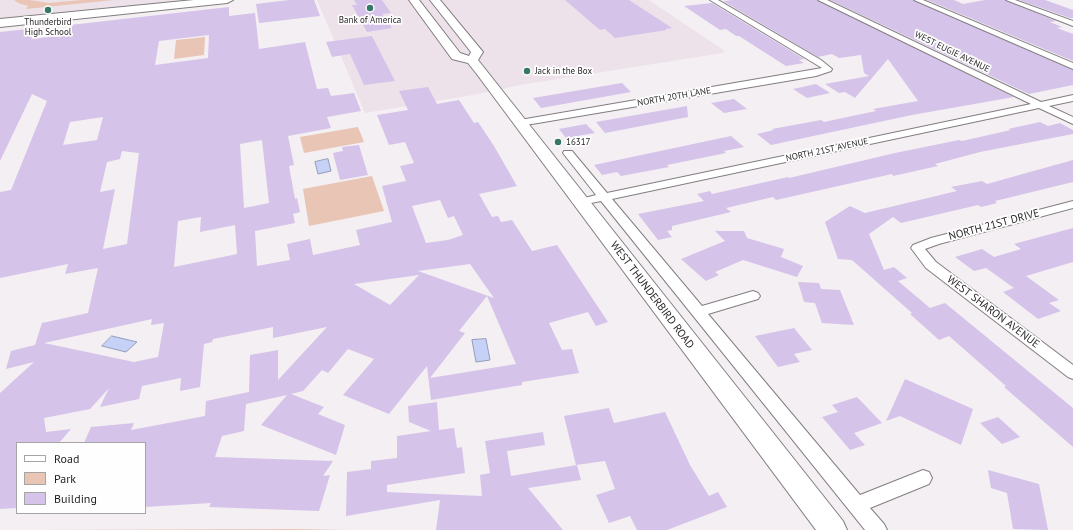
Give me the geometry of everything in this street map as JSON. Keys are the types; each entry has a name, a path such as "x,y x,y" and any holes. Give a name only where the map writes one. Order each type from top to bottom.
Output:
{"main road":[{"path":"0,23 227,0"},
{"path":"414,0 456,56 472,60 477,52 436,0"},
{"path":"0,27 33,23 56,18"},
{"name":"WEST THUNDERBIRD ROAD","path":"472,60 833,530"}],"street":[{"name":"NORTH 20TH LANE","path":"520,123 828,69 712,0"},
{"name":"WEST EUGIE AVENUE","path":"821,0 1073,121"},
{"path":"917,0 1073,66"},
{"path":"1009,0 1073,24"},
{"name":"NORTH 21ST AVENUE","path":"581,202 1073,98"},
{"name":"WEST THUNDERBIRD ROAD","path":"568,153 877,530"},
{"name":"NORTH 21ST DRIVE","path":"916,248 935,241 1073,204"},
{"name":"WEST SHARON AVENUE","path":"916,248 931,265 1073,374"},
{"path":"698,312 753,296"},
{"path":"856,505 923,478"}],"shaded area":[{"name":"Thunderbird High School","path":"0,0 191,0 0,21"},
{"path":"317,0 649,0 725,51 723,53 520,85 473,95 365,113"}],"green space":[{"path":"14,0 30,0 49,3 81,0 114,0 26,9 28,6"},
{"path":"205,37 204,55 174,59 176,40"},
{"path":"358,127 364,142 304,153 300,137"},
{"path":"372,176 384,211 309,226 303,189"},
{"path":"296,529 346,530 44,530"}],"water":[{"path":"328,159 331,171 318,174 315,162"},
{"path":"112,336 137,342 126,352 102,346"},
{"path":"486,339 490,360 476,362 472,340"}],"building":[{"path":"289,0 314,0 320,16 259,23 256,4"},
{"path":"354,0 382,0 391,13 382,14 392,28 367,32 352,5 357,5"},
{"path":"565,0 629,0 672,28 615,38 605,29 600,30"},
{"path":"817,0 1014,97 912,115 771,145 757,134 774,130 772,129 821,120 824,122 876,111 873,109 918,101 888,59 855,98 845,92 839,93 825,84 869,76 864,73 861,55 839,58 832,54 818,57 723,1"},
{"path":"830,0 913,0 1073,70 1073,85 1029,94"},
{"path":"927,0 954,0 963,4 985,0 1005,0 1056,21 1050,22 1062,27 1057,28 1073,34 1073,61"},
{"path":"1019,0 1045,0 1073,10 1073,18 1070,18"},
{"path":"712,3 804,59 799,60 804,63 786,66 739,36 736,36 726,29 720,30 684,6"},
{"path":"229,7 229,16 255,13 259,49 305,42 317,89 328,88 331,96 354,93 361,111 327,117 331,128 288,136 294,165 289,166 295,199 297,198 300,212 293,214 295,223 255,231 257,266 290,260 287,244 310,239 313,255 360,245 356,230 392,222 382,186 406,181 400,166 414,163 405,142 389,145 377,115 408,110 399,91 428,87 437,104 459,100 474,123 478,122 517,186 479,194 492,217 498,216 501,222 512,220 532,251 557,245 608,322 596,326 588,312 549,323 562,350 572,349 579,373 522,382 522,385 431,400 427,366 389,414 343,395 374,359 348,349 328,373 322,370 303,391 291,394 324,407 318,414 345,425 336,455 261,425 287,395 246,404 244,431 222,436 215,457 333,461 323,476 330,475 319,511 209,507 211,503 146,507 146,442 84,442 91,427 134,423 131,430 205,416 206,401 249,392 250,355 278,350 278,380 327,327 273,338 273,327 213,339 212,342 204,344 200,387 180,391 181,378 142,386 139,399 100,407 109,388 90,409 44,418 46,432 71,429 60,442 16,442 16,508 0,509 0,393 34,362 6,369 11,351 35,345 42,323 88,313 98,268 65,274 68,264 0,278 0,192 11,190 47,101 32,94 0,161 0,32 37,28 31,39 65,35 70,25","holes":["209,35 208,58 155,65 159,41","103,117 97,140 63,145 70,122","262,140 269,203 244,208 240,144","122,151 139,153 127,244 103,249 115,189 100,192 107,162 120,159","440,200 448,218 454,216 463,235 448,240 426,243 412,206","201,217 200,232 235,225 237,254 174,267 178,221","470,264 494,298 418,271","419,275 390,305 354,284","487,296 516,364 430,378 465,333 459,331","152,319 151,325 164,323 158,357 134,362 44,343"]},
{"path":"372,36 395,81 364,85 350,54 332,57 326,42"},
{"path":"622,83 631,92 541,108 533,98"},
{"path":"816,84 830,93 807,98 793,89"},
{"path":"734,99 747,109 724,113 711,103"},
{"path":"687,106 688,117 605,133 596,122"},
{"path":"1040,122 1048,126 1060,123 1073,130 1073,134 980,152 935,164 938,166 893,176 892,174 776,200 773,197 726,208 731,212 672,226 672,230 667,231 672,237 658,240 638,214 704,201 697,194 710,191 712,194 789,178 895,153 959,140 962,141"},
{"path":"586,124 595,133 566,138 559,129"},
{"path":"731,136 744,147 724,151 726,153 667,165 669,167 621,176 617,172 602,175 594,165"},
{"path":"359,145 368,175 340,180 333,153 343,151 342,147"},
{"path":"1073,160 1073,182 995,201 997,203 981,207 978,205 901,223 893,217 869,234 884,270 894,267 907,278 898,281 930,308 945,303 1073,408 1073,447 1004,387 1006,386 949,336 939,340 910,314 912,313 852,260 838,259 825,222 850,206 865,213 957,191 951,187 982,181 987,184"},
{"path":"1073,228 1073,262 1026,276 1059,300 1049,303 1061,311 1038,319 1003,292 1014,288 986,268 974,271 955,257 982,249 994,257 1021,249 1014,244"},
{"path":"715,231 744,231 747,238 784,249 781,257 803,266 797,277 743,260 715,272 719,275 706,281 681,259 725,241"},
{"path":"798,282 819,283 821,289 840,290 854,325 822,323 815,303 804,302"},
{"path":"794,328 812,350 794,354 800,362 778,367 755,336"},
{"path":"905,379 973,409 961,445 900,416 886,421"},
{"path":"857,397 882,423 854,433 865,445 850,450 822,417 838,412 832,405"},
{"path":"437,402 439,430 454,428 457,448 462,447 465,473 387,485 387,492 482,496 480,475 490,473 485,441 543,432 545,445 507,451 511,476 577,465 581,480 528,488 563,530 436,530 440,500 346,516 347,472 371,469 371,461 397,458 397,436 431,431 409,422 408,406"},
{"path":"609,408 614,423 665,412 690,465 709,496 718,492 727,507 667,530 637,530 630,516 609,523 596,495 615,489 605,461 576,465 564,416"},
{"path":"998,417 1020,437 1002,444 980,423"},
{"path":"988,470 1039,484 1048,530 1013,529 1007,493 991,488"}],"place":[{"name":"Bank of America","path":"370,8"},
{"name":"Thunderbird High School","path":"48,10"},
{"name":"Jack in the Box","path":"527,71"},
{"name":"16317","path":"558,142"}]}
